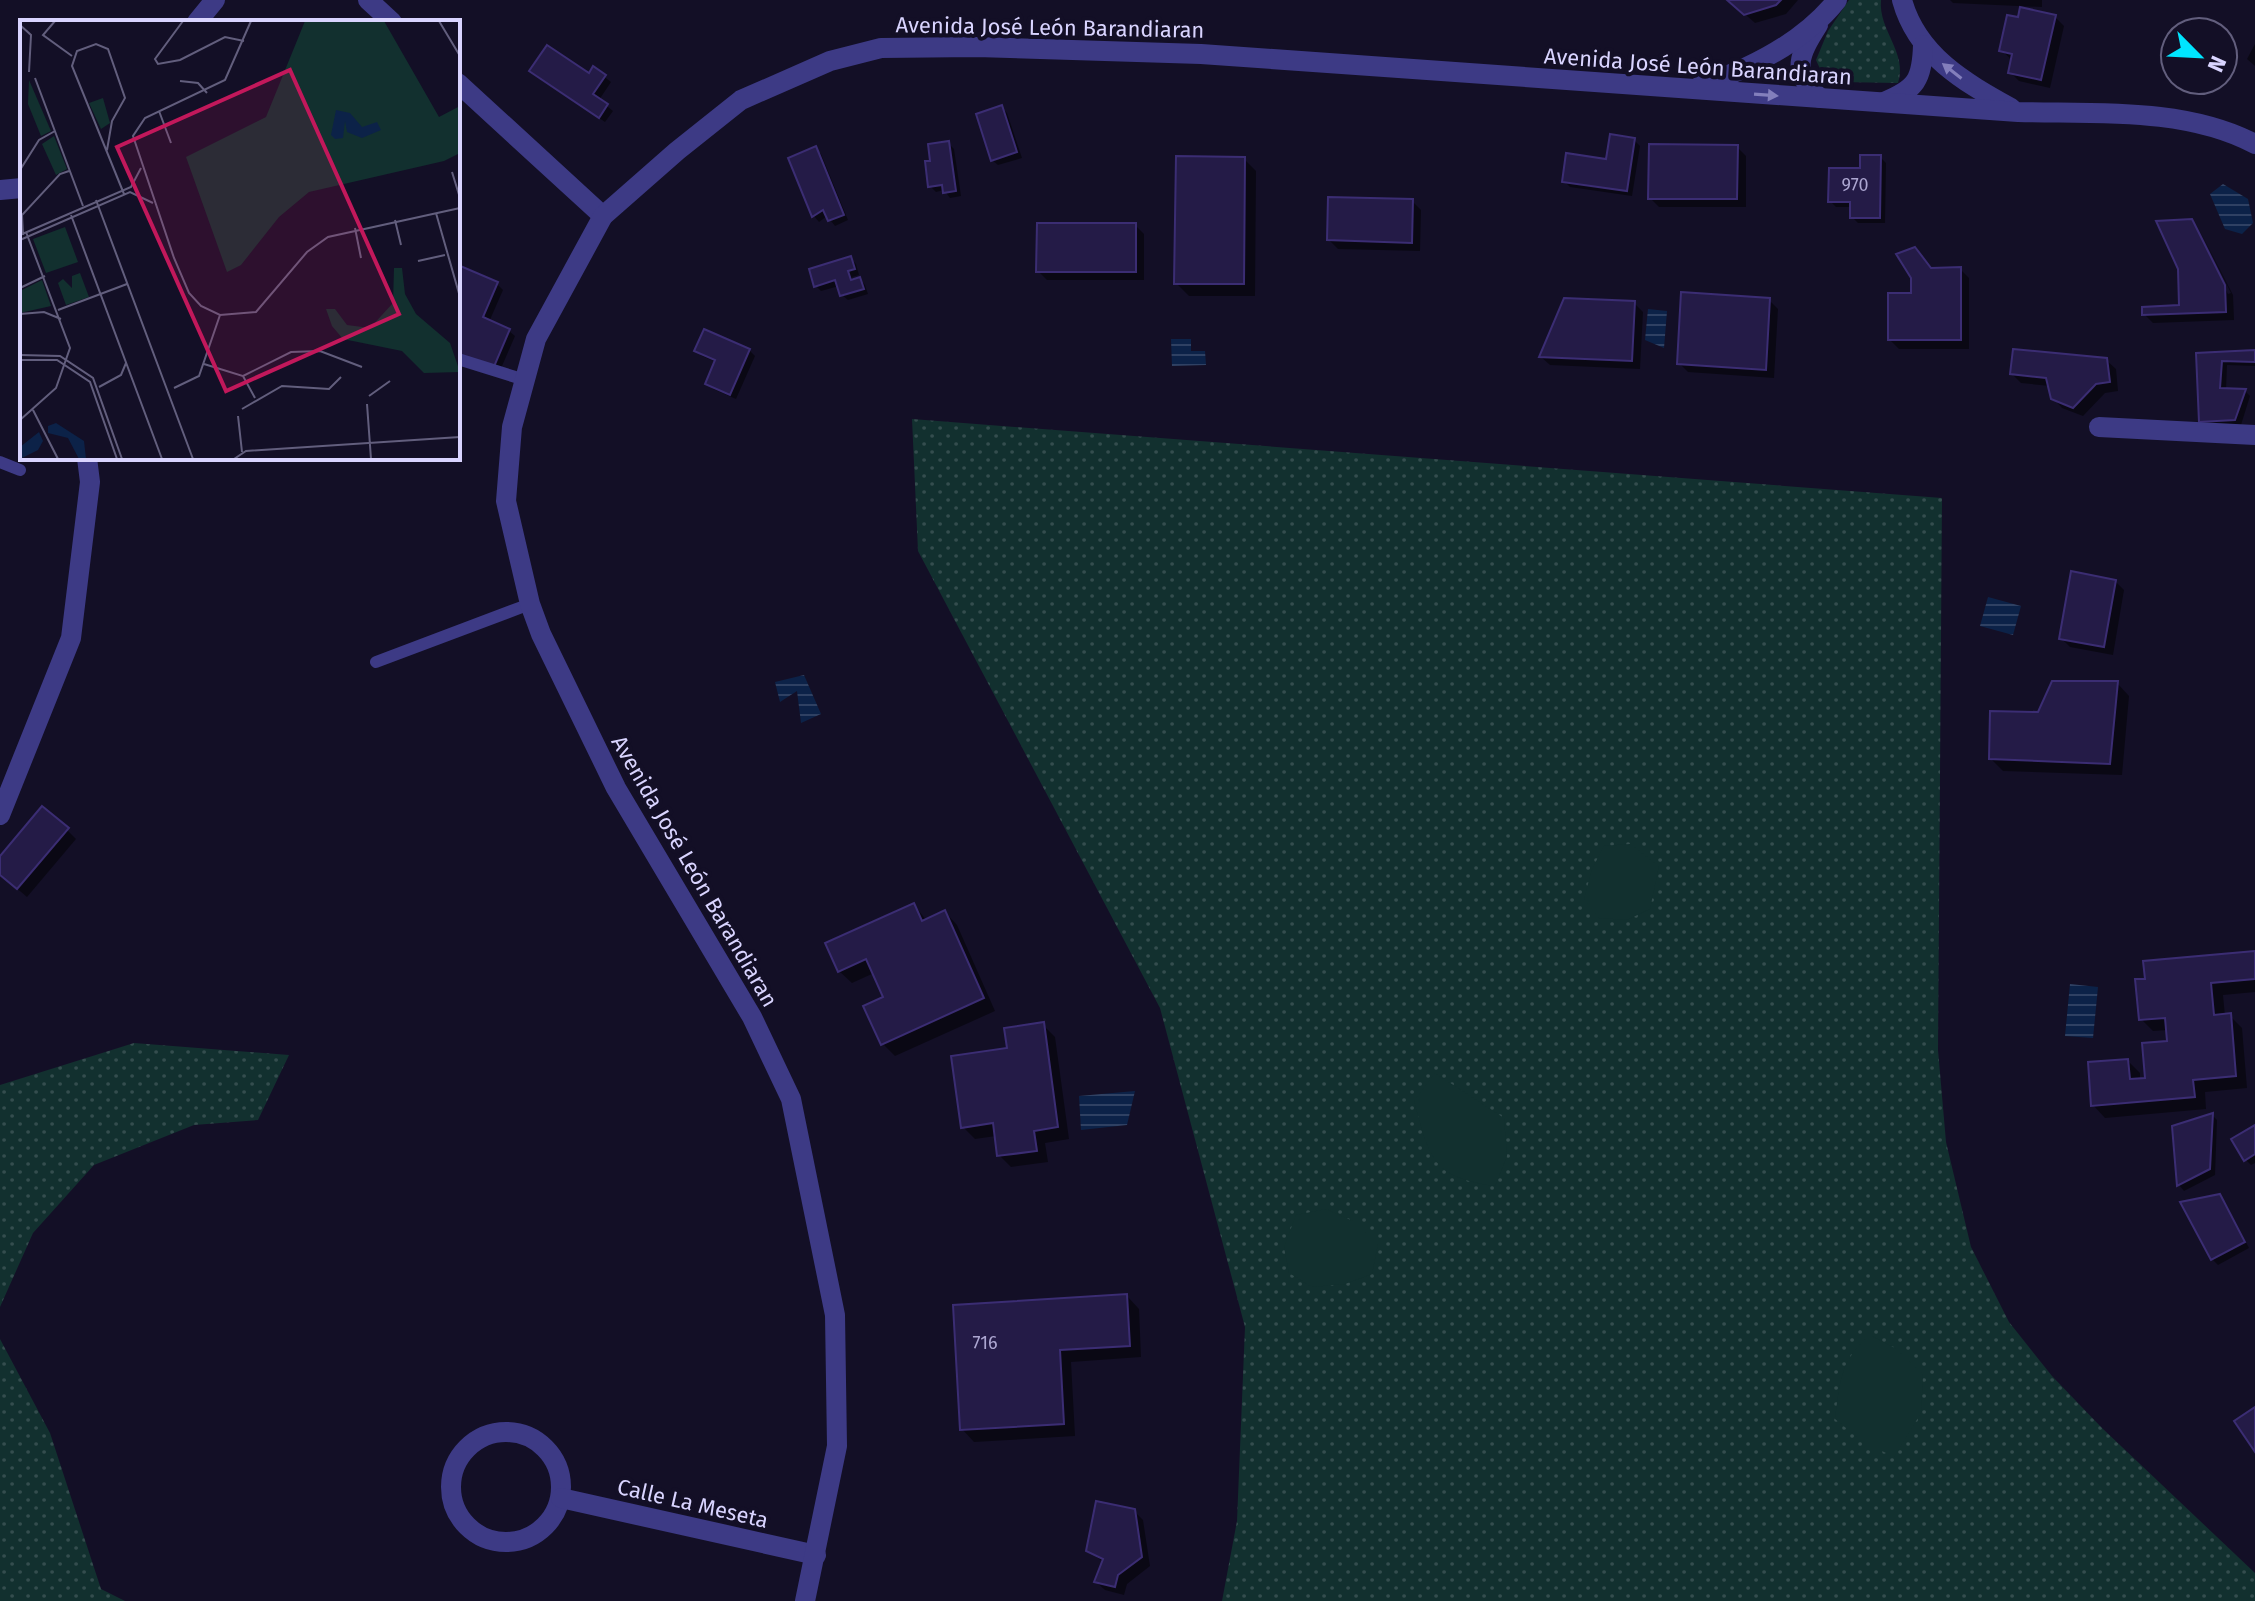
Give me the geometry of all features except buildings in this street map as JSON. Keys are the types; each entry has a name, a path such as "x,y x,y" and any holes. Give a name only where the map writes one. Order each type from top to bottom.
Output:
{"street":[{"path":"199,20 215,0"},
{"path":"368,0 390,20"},
{"path":"1820,98 1807,87 1801,76 1800,62 1803,48 1837,0"},
{"path":"1902,0 1906,16 1923,45 1960,78 2018,112"},
{"path":"1688,90 1760,60 1822,18"},
{"path":"1884,102 1912,88 1920,76 1923,45"},
{"name":"Avenida José León Barandiaran","path":"805,1601 837,1446 835,1315 791,1099 752,1017 616,788 541,634 530,604 506,501 512,427 536,339 603,216 741,100 830,61 881,48 977,47 1201,54 2018,112 2119,114 2212,127 2255,144"},
{"path":"460,85 603,216"},
{"path":"0,190 20,188"},
{"path":"2099,427 2255,435"},
{"path":"0,815 71,638 90,482 87,460"},
{"path":"498,1432 516,1432 533,1438 552,1456 561,1481 561,1498 553,1516 541,1531 524,1540 505,1543 486,1540 470,1530 458,1515 451,1498 451,1479 456,1462 474,1442 498,1432"},
{"name":"Calle La Meseta","path":"561,1498 816,1555"}],"lane":[{"path":"460,360 525,380"},
{"path":"0,462 20,470"},
{"path":"376,662 530,604"}],"green space":[{"path":"1849,0 1881,0 1881,11 1899,62 1898,83 1840,82 1822,73 1816,60 1828,31"},
{"path":"912,419 1942,498 1938,1050 1946,1142 1971,1247 2009,1322 2052,1376 2102,1428 2255,1573 2255,1601 1222,1601 1237,1521 1245,1327 1160,1008 918,551"},
{"path":"1630,844 1659,866 1650,909 1627,920 1599,918 1584,899 1592,869 1604,846"},
{"path":"134,1043 289,1055 258,1120 194,1125 94,1165 33,1233 0,1307 0,1085"},
{"path":"1435,1073 1504,1118 1507,1156 1495,1186 1458,1177 1445,1170 1430,1151 1414,1101"},
{"path":"1326,1209 1353,1221 1378,1244 1372,1274 1345,1284 1312,1287 1289,1273 1284,1247 1296,1215"},
{"path":"1870,1335 1895,1348 1923,1374 1921,1413 1894,1457 1862,1441 1835,1419 1843,1372 1853,1353"},
{"path":"0,1339 50,1433 101,1589 125,1601 0,1601"}],"water":[{"path":"2223,184 2248,199 2253,223 2242,234 2225,229 2210,194"},
{"path":"1648,309 1667,311 1664,348 1645,340"},
{"path":"1171,339 1191,339 1191,351 1205,351 1206,365 1172,366"},
{"path":"1988,597 2021,606 2013,635 1980,626"},
{"path":"804,675 821,714 801,723 797,691 780,702 775,682"},
{"path":"2070,984 2098,987 2093,1038 2065,1036"},
{"path":"1135,1091 1127,1125 1081,1130 1079,1096"}]}
